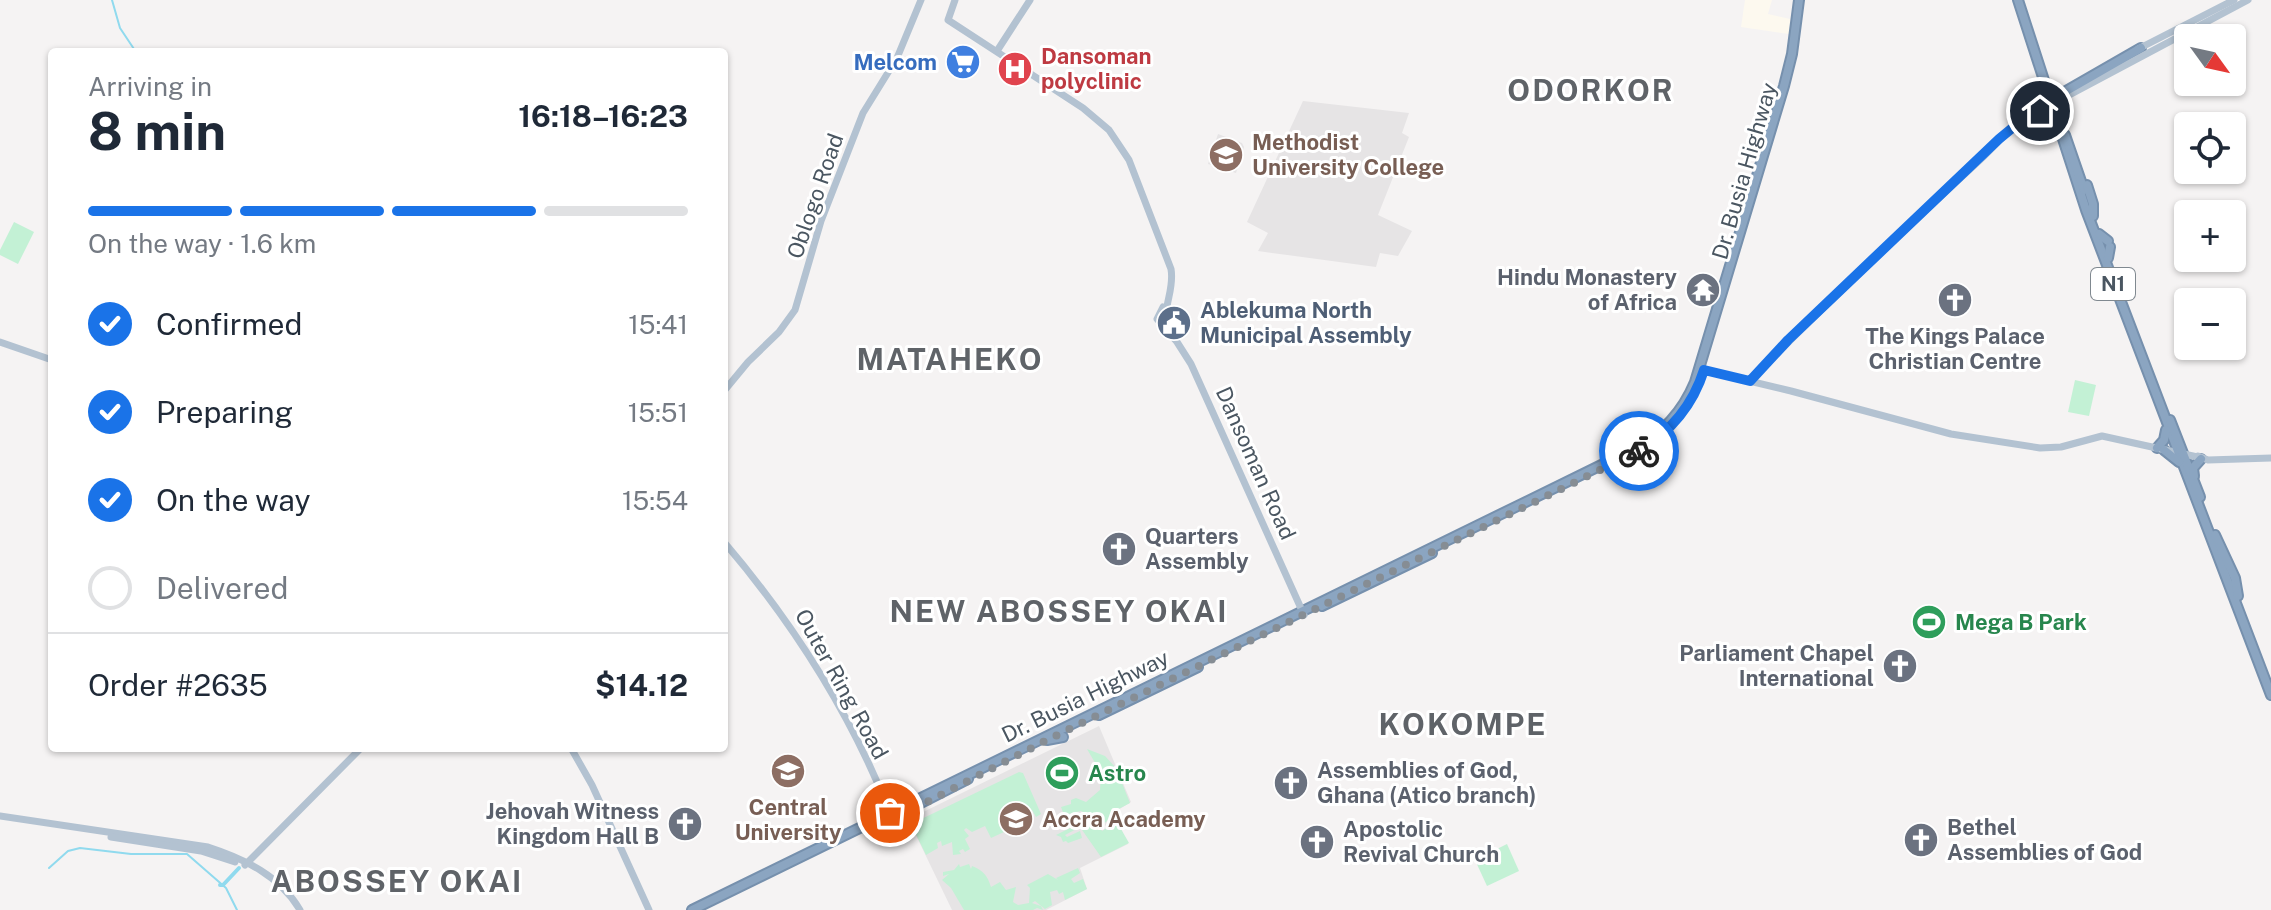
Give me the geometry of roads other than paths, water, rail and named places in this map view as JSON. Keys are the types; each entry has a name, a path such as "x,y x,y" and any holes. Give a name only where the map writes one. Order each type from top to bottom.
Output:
{"highway":[{"name":"Dr. Busia Highway","path":"1535,500 1608,459 1641,445 1669,423 1703,372 1712,335 1711,326 1792,54 1800,0"},
{"name":"Dr. Busia Highway","path":"992,765 1266,626 1303,612 1315,612 1358,592 1487,523 1658,441 1695,393 1703,372 1789,82 1798,44 1800,0"},
{"name":"N1","path":"2018,0 2044,84 2054,100 2056,122 2125,316 2165,421 2235,578 2238,596 2271,681"},
{"name":"N1","path":"2018,0 2074,159 2083,174 2099,234 2180,451 2182,466 2271,695"},
{"path":"2054,100 2141,48"},
{"path":"2044,84 2040,107 2056,122"},
{"path":"1738,205 1746,203 1752,195"},
{"path":"2099,234 2109,244 2108,258"},
{"path":"2165,421 2166,436 2159,448 2182,466"},
{"path":"2180,451 2200,458 2193,468 2194,481"},
{"name":"Dr. Busia Highway","path":"692,910 1047,740 1400,562 1487,523"},
{"path":"1410,564 1444,541"},
{"path":"1373,571 1400,562"},
{"path":"1047,740 1063,737"},
{"name":"Dr. Busia Highway","path":"892,813 941,785 975,773"},
{"path":"700,910 863,832 892,813"}],"main road":[{"name":"Oblogo Road","path":"728,386 779,332 795,310 821,221 863,113 894,63 921,0"},
{"name":"Dansoman Road","path":"955,0 947,18 1095,116 1119,142 1171,267 1172,279 1162,317 1194,368 1303,612"},
{"path":"997,51 1030,0"},
{"path":"2194,24 2234,0"},
{"path":"2194,24 2248,0"},
{"path":"2141,48 2174,32"},
{"path":"1750,381 1788,340 2016,125 2040,107 2174,35"},
{"path":"0,342 48,359"},
{"path":"1703,372 1750,381 1928,429 2012,445 2050,448 2099,436 2180,451"},
{"path":"2200,458 2271,458"},
{"name":"Outer Ring Road","path":"728,540 781,605 823,670 865,748 892,813"},
{"name":"Outer Ring Road","path":"728,547 771,598 822,676 892,813"},
{"path":"245,865 357,752"},
{"path":"573,752 592,785 649,910"},
{"path":"0,818 196,844 237,858 245,859 253,854"},
{"path":"0,818 201,851 257,868 284,887 298,910"},
{"path":"253,854 257,868"},
{"path":"237,858 277,887 298,910"}],"waterway":[{"path":"112,0 120,28 133,48"},
{"path":"49,868 68,851 80,848 131,854 187,854 226,888 237,910"},
{"path":"220,885 239,868"}],"place":[{"name":"Melcom","path":"963,62"},
{"name":"Dansoman polyclinic","path":"1015,69"},
{"name":"Methodist University College","path":"1226,155"},
{"name":"Hindu Monastery of Africa","path":"1703,290"},
{"name":"The Kings Palace Christian Centre","path":"1955,300"},
{"name":"Ablekuma North Municipal Assembly","path":"1174,323"},
{"name":"Quarters Assembly","path":"1119,549"},
{"name":"Mega B Park","path":"1929,622"},
{"name":"Parliament Chapel International","path":"1900,666"},
{"name":"Central University","path":"788,771"},
{"name":"Astro","path":"1062,773"},
{"name":"Assemblies of God, Ghana (Atico branch)","path":"1291,783"},
{"name":"Accra Academy","path":"1016,819"},
{"name":"Jehovah Witness Kingdom Hall B","path":"685,824"},
{"name":"Bethel Assemblies of God","path":"1921,840"},
{"name":"Apostolic Revival Church","path":"1317,842"}],"district":[{"name":"ODORKOR","path":"1591,90"},
{"name":"MATAHEKO","path":"950,359"},
{"name":"NEW ABOSSEY OKAI","path":"1059,611"},
{"name":"KOKOMPE","path":"1463,724"},
{"name":"ABOSSEY OKAI","path":"397,881"}]}
